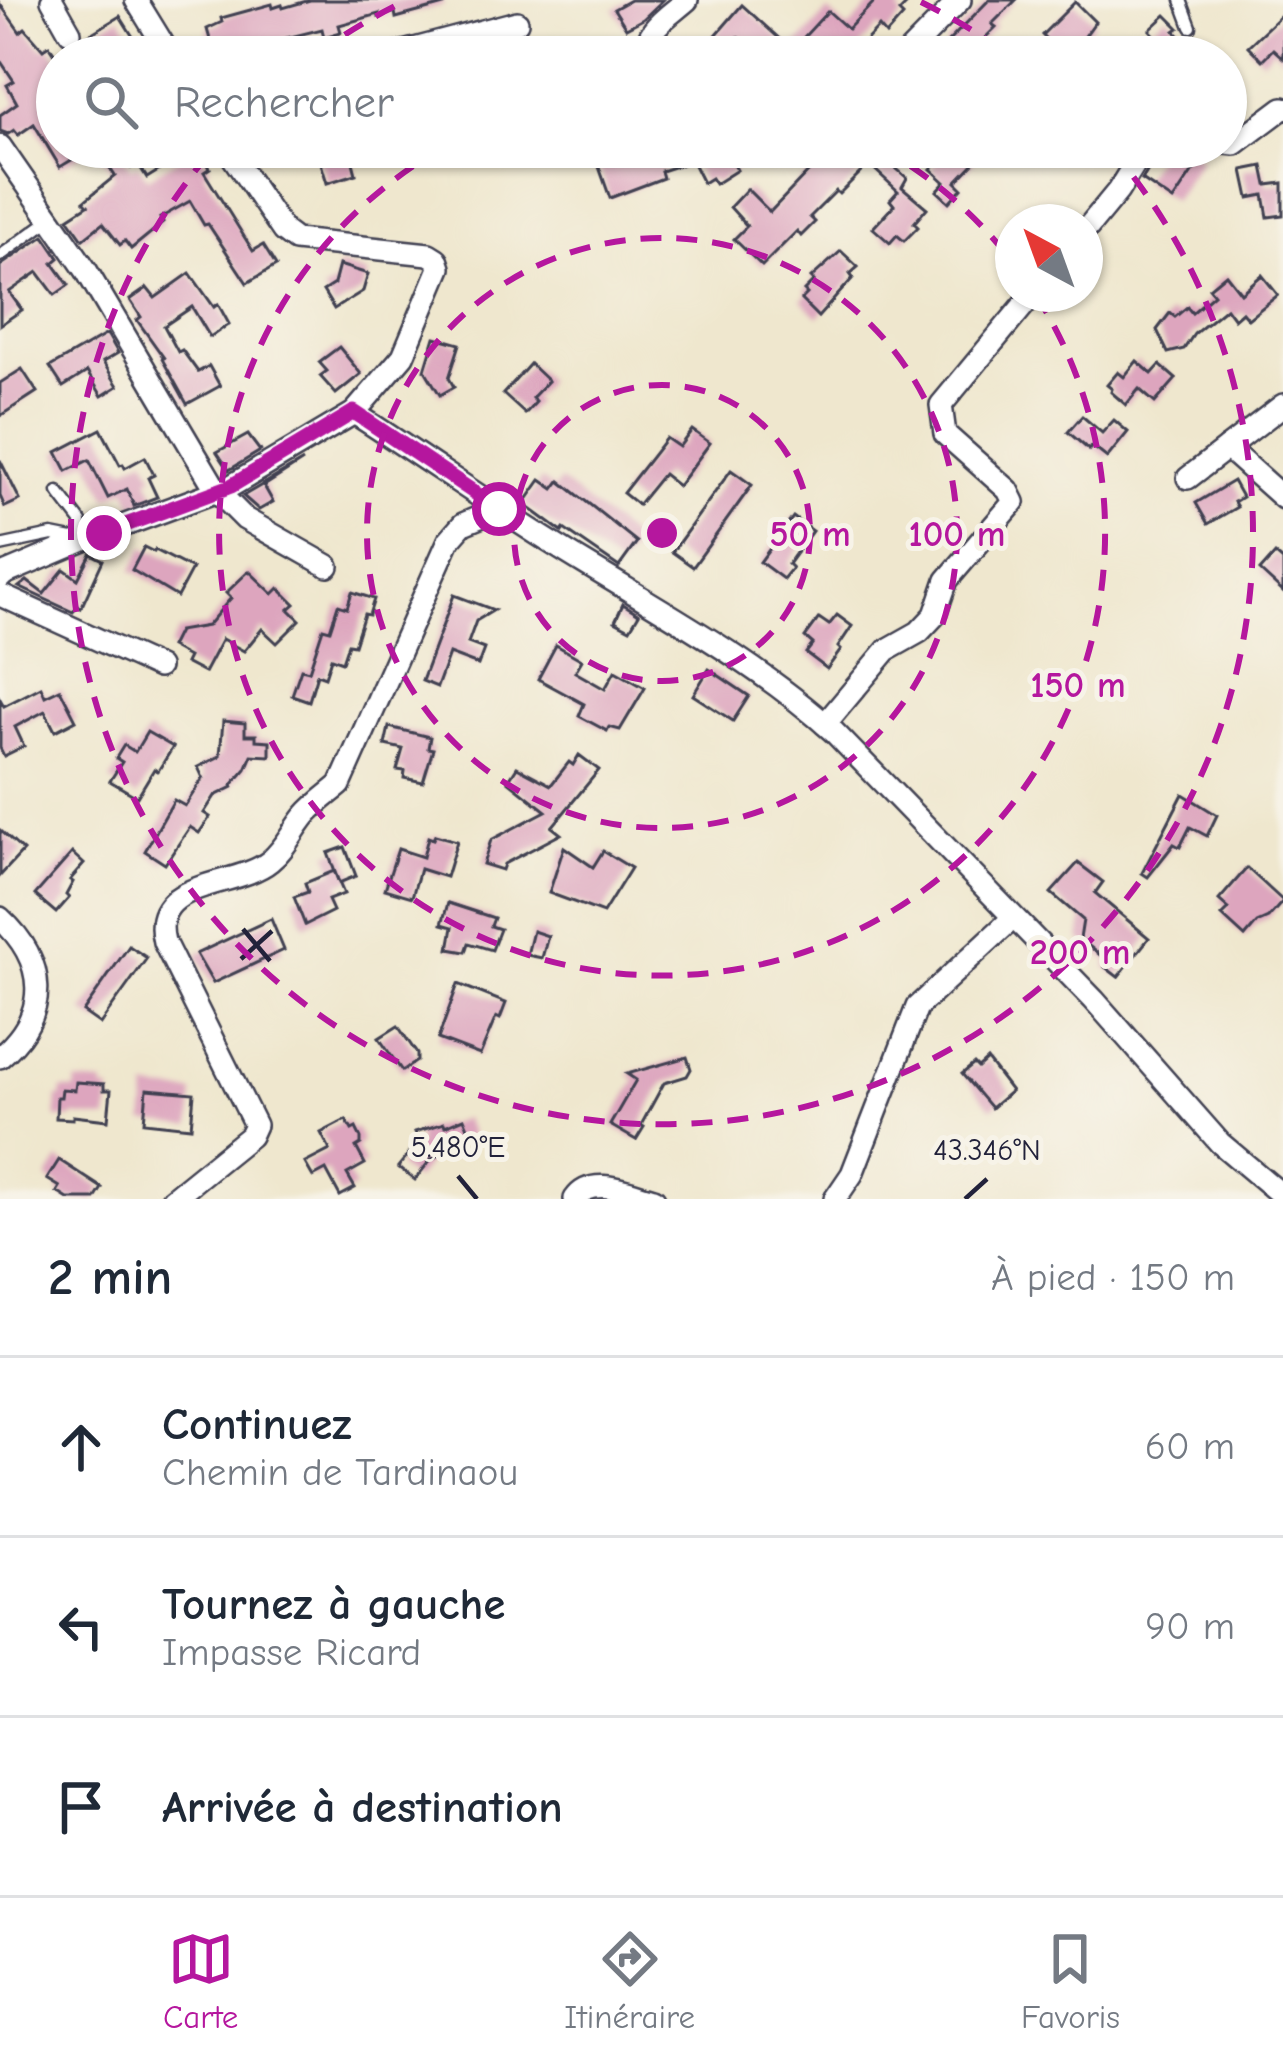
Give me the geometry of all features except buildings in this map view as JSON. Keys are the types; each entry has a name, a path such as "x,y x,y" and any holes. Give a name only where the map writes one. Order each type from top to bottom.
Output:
{"street":[{"path":"52,0 70,32"},
{"path":"649,36 687,0"},
{"path":"927,36 960,0"},
{"path":"144,2 161,36"},
{"path":"464,36 518,22"},
{"path":"1247,135 1283,108"},
{"path":"0,146 86,270 217,491 244,519 328,566"},
{"path":"0,578 231,486 354,412 403,356 440,268 437,259 429,254 295,240 283,231 240,168"},
{"path":"1103,209 1132,168"},
{"path":"825,724 887,650 919,632 935,615 947,580 1014,502 1008,490 945,434 941,405 1018,312"},
{"path":"1188,478 1283,405"},
{"path":"354,412 805,706 1094,1000 1220,1143 1283,1196"},
{"path":"1227,448 1283,498"},
{"path":"172,1199 250,1136 255,1124 164,942 160,926 169,906 184,892 254,873 274,858 307,813 340,784 449,540 463,524 499,509"},
{"path":"0,595 158,667"},
{"path":"0,918 25,943 37,970 37,999 28,1024 0,1057"},
{"path":"835,1199 852,1174 917,1007 1013,918"},
{"path":"575,1199 589,1186 655,1199"}],"lane":[{"path":"1181,0 1191,27"},
{"path":"0,256 51,219"},
{"path":"0,546 52,535 82,542 81,523 58,492"}],"route":[{"path":"104,533 231,486 354,412 499,509"}]}
